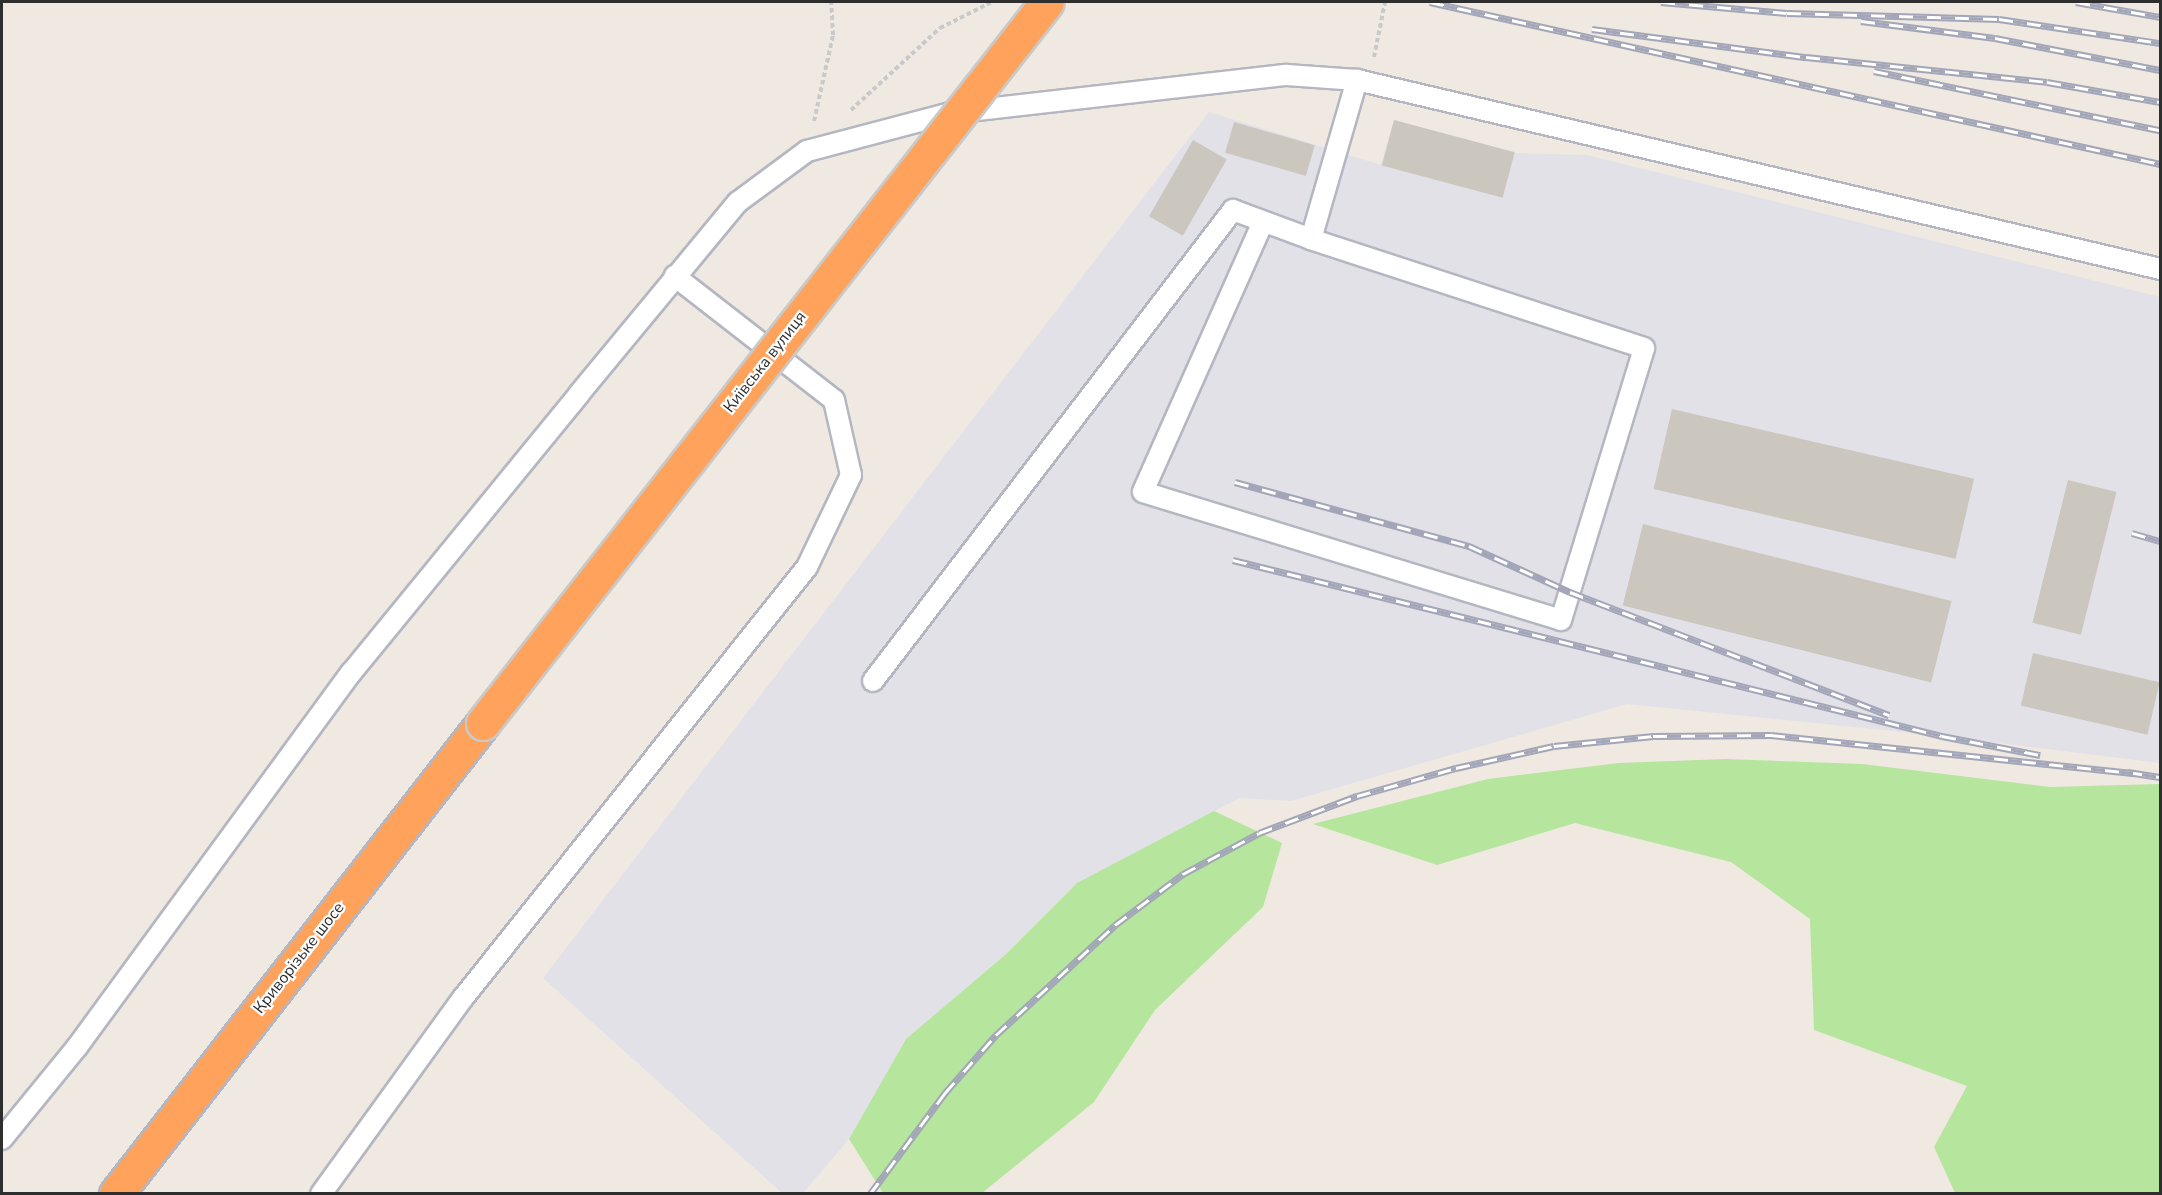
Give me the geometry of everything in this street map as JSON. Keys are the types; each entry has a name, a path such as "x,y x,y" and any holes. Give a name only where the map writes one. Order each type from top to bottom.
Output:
{"highway":[{"name":"Київська вулиця","path":"483,723 1047,2"},
{"name":"Криворізьке шосе","path":"116,1194 483,723"}],"lane":[{"path":"2,1139 77,1047 351,673 738,202 807,151 962,112 1287,75 1362,81 2160,269"},
{"path":"1311,239 1362,81"},
{"path":"873,681 1233,210 1311,239 1644,348 1561,620 1143,492 1263,222"},
{"path":"321,1194 463,998 807,567 851,476 834,400 675,276"}],"path":[{"path":"807,151 833,35 831,2"},
{"path":"848,112 940,28 992,2"},
{"path":"1362,81 1385,2"}],"shaded area":[{"path":"1209,112 1381,165 1394,120 1515,153 1587,155 2160,297 2160,763 1942,736 1627,704 1291,801 1240,798 1077,883 1005,955 906,1039 849,1139 803,1193 782,1193 543,978"}],"green space":[{"path":"1726,759 1862,764 2050,787 2160,784 2160,1193 1955,1193 1934,1147 1967,1086 1814,1030 1810,919 1731,862 1575,823 1437,865 1313,824 1488,779 1619,763"},
{"path":"1214,811 1282,843 1263,907 1155,1010 1094,1102 982,1193 883,1193 849,1139 906,1039 1005,955 1077,883"}],"building":[{"path":"1394,120 1515,152 1503,198 1382,165"},
{"path":"1234,122 1315,145 1306,176 1225,153"},
{"path":"1193,140 1227,160 1183,236 1149,216"},
{"path":"1672,409 1974,479 1956,559 1654,489"},
{"path":"2068,480 2117,492 2081,635 2032,623"},
{"path":"1643,524 1952,601 1931,682 1623,606"},
{"path":"2033,653 2160,682 2148,735 2021,706"}],"railway":[{"path":"1430,2 2160,164"},
{"path":"1661,2 1787,13 1999,19 2160,43"},
{"path":"2076,2 2160,17"},
{"path":"1861,21 1995,38 2160,70"},
{"path":"1592,29 1806,57 2047,82 2160,102"},
{"path":"1874,71 2160,130"},
{"path":"1235,482 1469,546 1570,592 1889,715"},
{"path":"2132,533 2160,541"},
{"path":"1233,560 1942,736 2040,755"},
{"path":"870,1194 945,1093 996,1035 1115,925 1183,874 1259,833 1357,796 1456,768 1554,746 1653,736 1771,735 2135,773"},
{"path":"2128,772 2160,777"}]}
